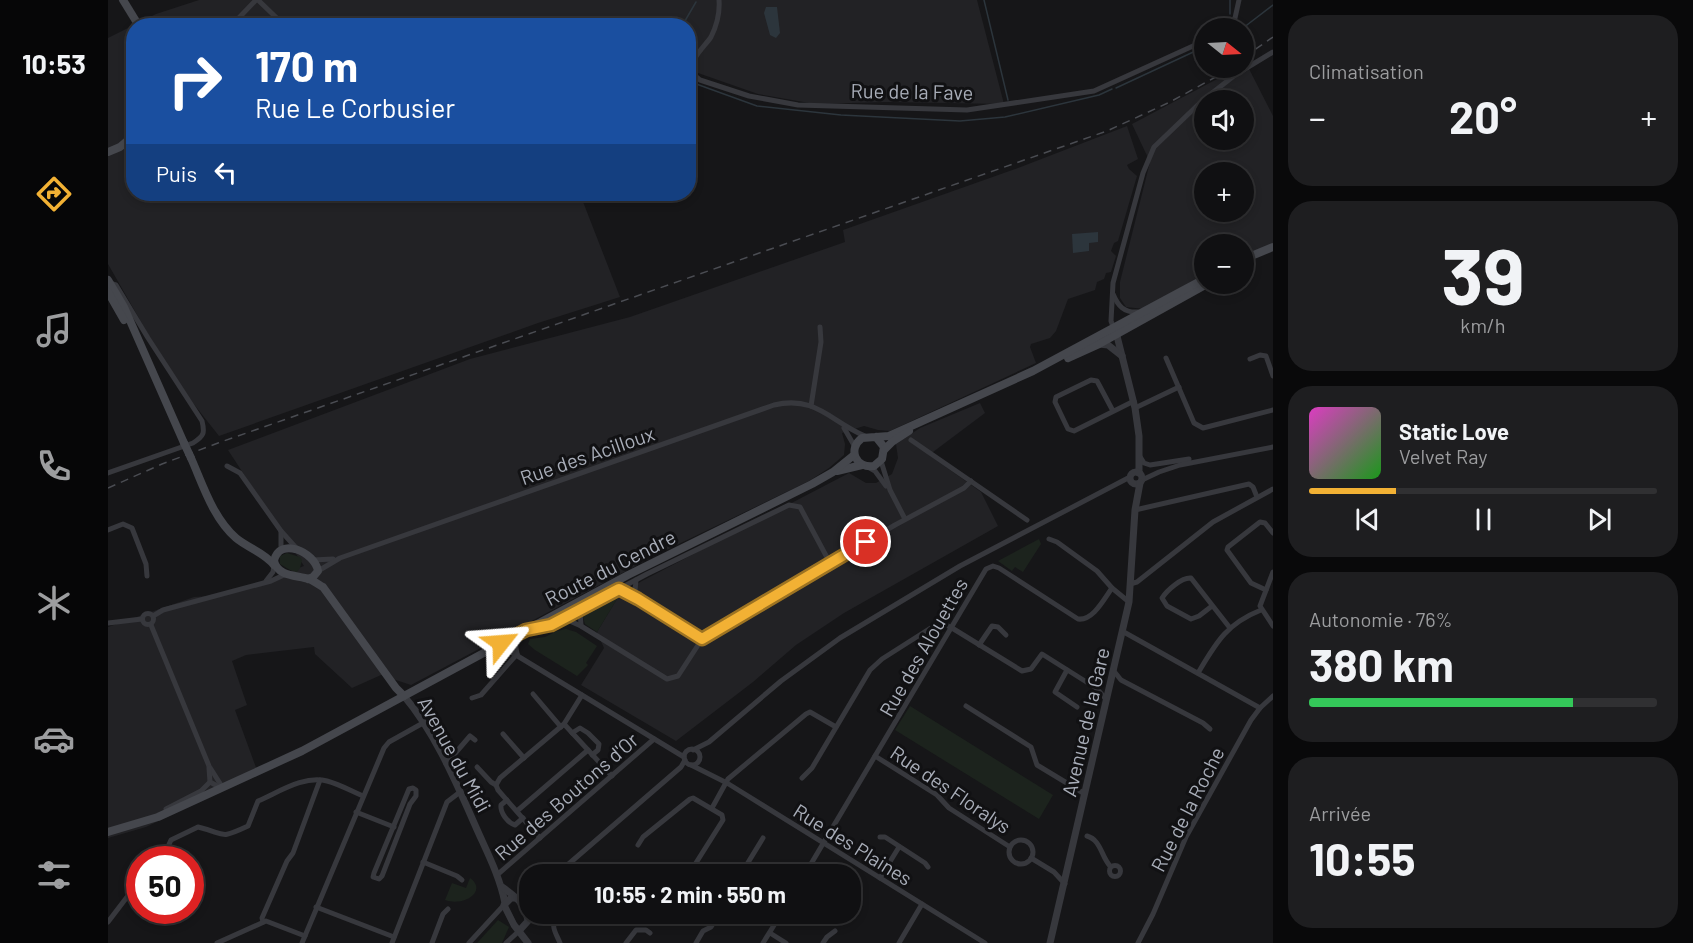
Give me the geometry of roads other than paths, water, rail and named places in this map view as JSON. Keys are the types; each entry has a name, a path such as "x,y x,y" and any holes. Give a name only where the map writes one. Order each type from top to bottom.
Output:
{"main road":[{"path":"123,0 134,18"},
{"path":"108,152 126,142"},
{"path":"1254,255 1273,247"},
{"path":"1254,260 1273,252"},
{"path":"109,282 124,307 190,458 222,522 238,540 270,560 286,574"},
{"path":"1033,371 1099,344 1145,312 1194,285"},
{"path":"876,437 882,442 884,450 881,461 874,466 864,466 854,451 857,441 865,436 889,436 1033,371 1194,291"},
{"path":"108,292 139,344"},
{"path":"884,450 926,419"},
{"name":"Route du Cendre","path":"218,787 302,751 638,570 812,484 833,472 854,451"},
{"name":"Route du Cendre","path":"833,472 864,466"},
{"path":"252,548 267,552 289,548 313,560"},
{"path":"274,565 275,556 280,550"},
{"name":"Avenue du Midi","path":"313,560 317,565 323,587 404,696"},
{"path":"308,579 318,571"},
{"name":"Avenue du Midi","path":"286,574 308,579 323,587"},
{"path":"130,826 218,787"},
{"path":"108,832 158,817 218,787"}],"street":[{"path":"239,18 257,0 276,18"},
{"name":"Rue de la Fave","path":"696,57 714,30 720,8 719,0"},
{"path":"1235,18 1239,0"},
{"name":"Rue de la Fave","path":"696,77 749,96 813,106 967,110 1094,91 1194,46"},
{"path":"1116,331 1111,321 1113,283 1143,173 1154,147 1202,100 1235,75 1273,52"},
{"path":"108,473 192,443 202,437 205,432 202,421 116,285 109,282"},
{"path":"1113,294 1117,304 1124,310 1132,313 1145,312"},
{"path":"811,406 821,342 820,327"},
{"name":"Avenue de la Gare","path":"1050,943 1129,602 1136,508 1135,479 1139,454 1134,405 1116,331"},
{"path":"1099,344 1108,345 1122,356"},
{"path":"1250,359 1260,355 1266,356 1273,376"},
{"path":"1167,358 1194,423 1203,428 1273,410"},
{"path":"1113,411 1097,381 1091,380 1056,397 1054,402 1070,430 1113,411 1179,387"},
{"name":"Rue des Acilloux","path":"318,571 340,558 774,405 796,403 811,406 865,436"},
{"name":"Rue des Acilloux","path":"841,424 854,451"},
{"path":"911,440 1027,519"},
{"path":"674,751 691,750 709,742 781,681 849,632 960,566 1119,484 1180,465 1273,447"},
{"path":"1139,454 1142,461 1150,465 1189,459"},
{"path":"881,461 890,490 905,519"},
{"path":"227,466 240,473 281,531 299,551"},
{"path":"864,466 875,471 890,490"},
{"path":"563,618 581,626 667,679 678,676 702,639 905,519 960,490 971,481"},
{"path":"1136,508 1249,484 1253,487 1257,497"},
{"path":"1130,584 1137,582 1213,522 1273,489"},
{"path":"526,630 545,628 636,580 789,505 800,507 830,563"},
{"path":"1266,590 1251,583 1227,550 1260,522 1265,523 1273,533"},
{"path":"108,530 123,524 132,528 146,564 147,576"},
{"path":"280,550 281,531"},
{"path":"1049,539 1057,542 1098,571 1112,588 1129,602"},
{"name":"Rue des Acilloux","path":"313,560 340,558"},
{"path":"266,581 273,572 274,565"},
{"name":"Rue des Alouettes","path":"810,864 983,573 990,567 999,568 1083,620 1090,616 1112,588"},
{"path":"1273,572 1260,606 1273,626"},
{"path":"108,623 142,619 146,614 153,616 163,610 286,574"},
{"path":"1212,606 1191,619 1167,606 1162,598 1165,593 1188,577 1194,580 1230,628"},
{"path":"636,580 638,599"},
{"path":"619,589 702,639"},
{"path":"580,610 581,626"},
{"path":"1198,673 1219,637 1249,614 1261,610"},
{"path":"151,625 154,621 153,616"},
{"path":"142,619 144,623 151,625"},
{"path":"802,778 812,768 875,664 937,624 942,623 952,628 1022,671 1031,669 1042,654 1096,688 1106,699"},
{"path":"151,625 218,787"},
{"path":"979,645 992,626 998,627 1006,635"},
{"path":"1122,631 1260,708"},
{"path":"472,698 481,694 517,654 514,636"},
{"name":"Rue des Plaines","path":"501,643 674,751 687,762 727,783 985,943"},
{"path":"1066,670 1055,692 1077,707"},
{"path":"1113,670 1121,680 1203,723 1210,729"},
{"path":"1096,688 1121,680"},
{"path":"533,694 612,776"},
{"path":"496,784 500,778 562,725 582,695"},
{"name":"Avenue du Midi","path":"404,696 423,723 460,792 502,886 506,912 519,931"},
{"name":"Rue de la Roche","path":"1138,943 1186,837 1251,720 1273,696"},
{"path":"966,706 1030,747 1037,765 1075,789 1086,790"},
{"path":"712,808 728,779 806,714 816,713 836,727"},
{"path":"302,943 386,744 423,723"},
{"path":"517,811 590,752 598,750 599,744 588,733 580,728 572,733"},
{"path":"503,734 524,758"},
{"path":"446,764 470,736 475,740"},
{"name":"Rue des Boutons d'Or","path":"497,874 654,739"},
{"path":"687,762 695,764 709,742"},
{"path":"691,750 699,753 704,770"},
{"path":"569,864 687,762 691,750"},
{"name":"Rue des Floralys","path":"875,756 937,795 949,808 1010,847"},
{"path":"209,766 218,787"},
{"path":"477,767 491,782 496,784 498,790 540,838"},
{"path":"169,846 173,838 198,827 227,836 248,826 258,801 303,782 320,780 363,796"},
{"path":"263,922 262,918 287,861 293,853 320,780"},
{"path":"413,788 416,790 416,796 410,804 382,876 376,879 373,875 394,827 409,789 413,788"},
{"path":"316,907 393,940 447,802 460,792"},
{"path":"638,845 643,837 693,798 722,815 723,820 695,864"},
{"path":"507,800 501,805 502,813 515,825 523,818"},
{"path":"356,812 394,827"},
{"path":"1087,836 1097,841 1102,855 1110,866"},
{"path":"880,837 885,837 928,867"},
{"path":"747,864 763,838"},
{"name":"Rue des Floralys","path":"1015,841 1026,841 1033,850 1031,858 1026,863 1015,863 1009,854 1010,847 1015,841"},
{"path":"880,878 899,847"},
{"name":"Rue des Floralys","path":"1031,858 1054,873 1065,884"},
{"path":"423,862 462,880"},
{"path":"1054,873 1067,873"},
{"name":"Avenue du Midi","path":"502,886 519,901"},
{"path":"108,922 126,898"},
{"path":"469,943 512,898 519,902"},
{"path":"899,943 922,904"},
{"path":"432,943 443,914 448,909"},
{"path":"217,943 266,921 305,936"},
{"path":"507,943 526,924"},
{"path":"526,924 528,943"},
{"path":"553,924 560,943"},
{"path":"696,943 703,931 713,924"},
{"path":"764,943 775,924"},
{"path":"627,943 636,930 646,930 650,933"},
{"path":"519,931 528,943"},
{"path":"823,943 835,931"},
{"path":"770,933 786,943"}],"waterway":[{"path":"984,0 1008,100"},
{"path":"1230,0 1230,14"},
{"path":"687,18 696,2"},
{"path":"1254,20 1273,5"},
{"path":"1116,88 1194,52"},
{"path":"696,84 757,106 841,115 960,121 1005,117 1099,95 1112,89"}],"railway":[{"path":"1254,50 1273,37"},
{"path":"108,488 218,443 1107,131 1170,102 1214,78"}]}
